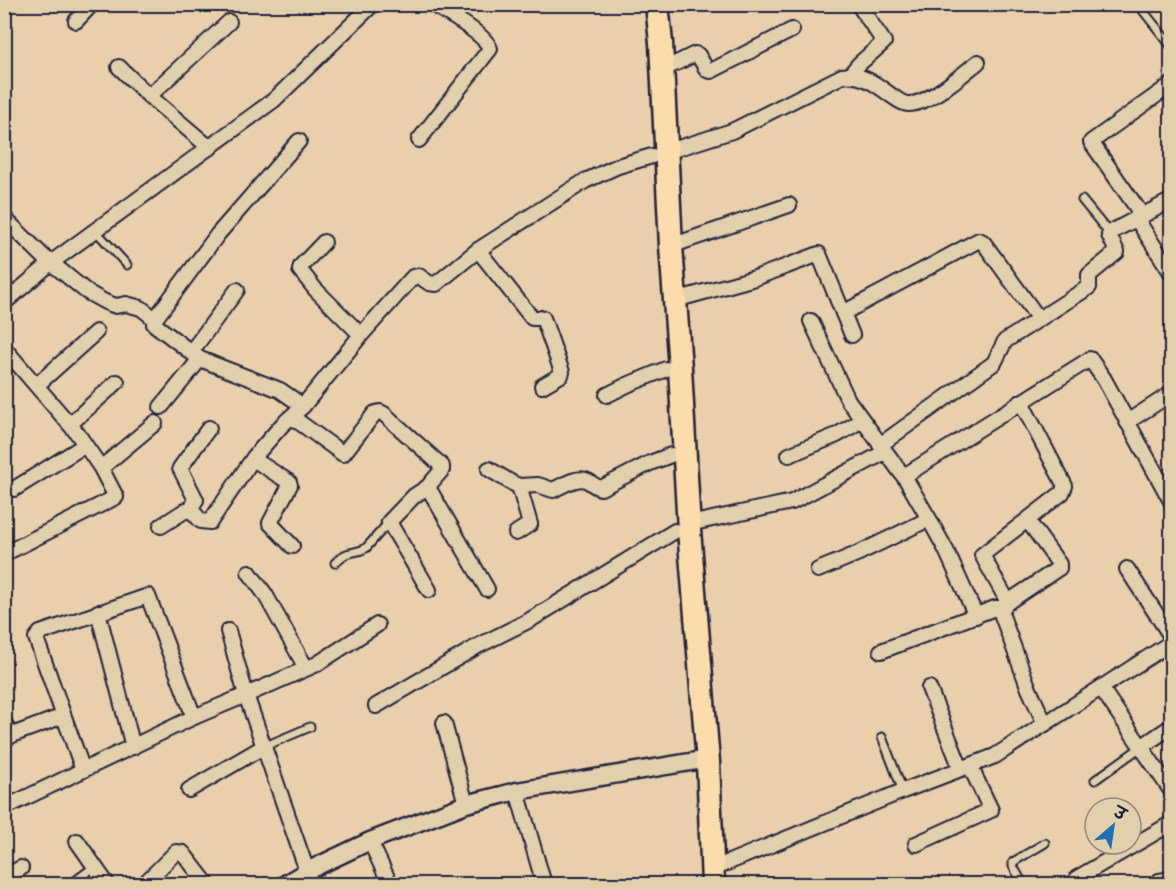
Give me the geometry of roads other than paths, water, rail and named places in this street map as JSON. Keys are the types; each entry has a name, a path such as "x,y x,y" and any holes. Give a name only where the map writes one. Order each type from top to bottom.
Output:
{"highway":[{"path":"642,4 671,246 675,300 682,528 708,879"},
{"path":"657,4 662,70 659,154 666,369 671,455 682,528"}],"street":[{"path":"76,21 92,4"},
{"path":"350,4 361,14"},
{"path":"4,303 52,262 274,100 373,4"},
{"path":"419,140 490,49 489,43 432,4"},
{"path":"850,75 859,64 884,43 858,4"},
{"path":"149,96 229,22"},
{"path":"662,70 695,54 707,70 711,70 792,30"},
{"path":"190,510 201,521 210,522 253,459 282,425 303,406 361,335 413,277 419,276 429,283 436,284 478,250 585,181 618,166 757,120 842,76 850,75 873,82 902,103 913,104 942,91 978,62"},
{"path":"120,67 149,96 210,147"},
{"path":"1172,84 1091,142 1172,274"},
{"path":"299,141 218,234 155,319 155,326 195,356 280,390 303,406"},
{"path":"376,706 478,646 530,620 682,528 792,501 883,449 989,366 998,358 1005,341 1089,287 1089,274 1118,252 1109,233 1172,200"},
{"path":"671,246 789,205"},
{"path":"4,218 44,257 87,291 116,306 133,305 155,319"},
{"path":"843,313 979,240 983,242 1039,319"},
{"path":"324,242 301,266 300,270 315,289 361,335"},
{"path":"478,250 532,318 543,318 562,372 561,375 542,386"},
{"path":"675,300 755,278 819,254 852,335"},
{"path":"161,407 237,290"},
{"path":"811,321 848,400 904,476 946,550 976,615"},
{"path":"37,385 96,332"},
{"path":"4,348 70,424 101,468 116,497 4,554"},
{"path":"904,476 1090,359 1104,379 1172,503"},
{"path":"607,395 666,369"},
{"path":"70,424 117,382"},
{"path":"1128,422 1172,393"},
{"path":"1005,605 982,555 1029,521 1062,493 1065,486 1021,402"},
{"path":"292,417 343,454 375,413 380,412 442,466 442,470 429,486 414,496 389,522 429,590"},
{"path":"789,455 837,435 862,420"},
{"path":"101,468 155,423"},
{"path":"190,510 195,500 180,468 209,428"},
{"path":"14,489 85,445"},
{"path":"489,468 519,486 538,486 553,490 579,478 601,488 671,455"},
{"path":"253,459 289,482 290,485 270,523 292,546"},
{"path":"429,486 436,505 487,589"},
{"path":"516,533 530,524 519,486"},
{"path":"161,526 182,511 190,510"},
{"path":"818,570 929,519"},
{"path":"881,651 1005,605 1059,568 1059,564 1029,521"},
{"path":"708,879 903,791 995,756 1172,640 1127,569"},
{"path":"249,572 265,594 306,668"},
{"path":"83,770 36,638 37,635 145,596 150,597 194,717"},
{"path":"1005,605 1001,613 1045,724"},
{"path":"98,612 133,747"},
{"path":"4,808 194,717 306,668 377,625"},
{"path":"228,631 263,747 295,880 370,841 466,804 518,791 701,761"},
{"path":"916,844 991,810 966,767 929,688"},
{"path":"1101,688 1172,792"},
{"path":"4,722 8,737 63,716"},
{"path":"444,723 466,804"},
{"path":"1141,747 1172,726"},
{"path":"189,790 263,747"},
{"path":"518,791 544,885"},
{"path":"1076,885 1077,878 1172,823"},
{"path":"77,841 107,885"},
{"path":"370,841 390,885"},
{"path":"144,885 177,852 180,852 207,885"},
{"path":"4,877 21,868"},
{"path":"1156,885 1159,881 1172,879"}],"lane":[{"path":"1141,8 1172,47"},
{"path":"1082,200 1109,233"},
{"path":"95,230 127,265"},
{"path":"335,563 345,553 362,551 366,548 389,522"},
{"path":"263,747 310,727"},
{"path":"882,736 903,791"},
{"path":"1095,780 1141,747"},
{"path":"1023,885 1013,866 1014,862 1045,843"},
{"path":"71,885 94,866"}]}
